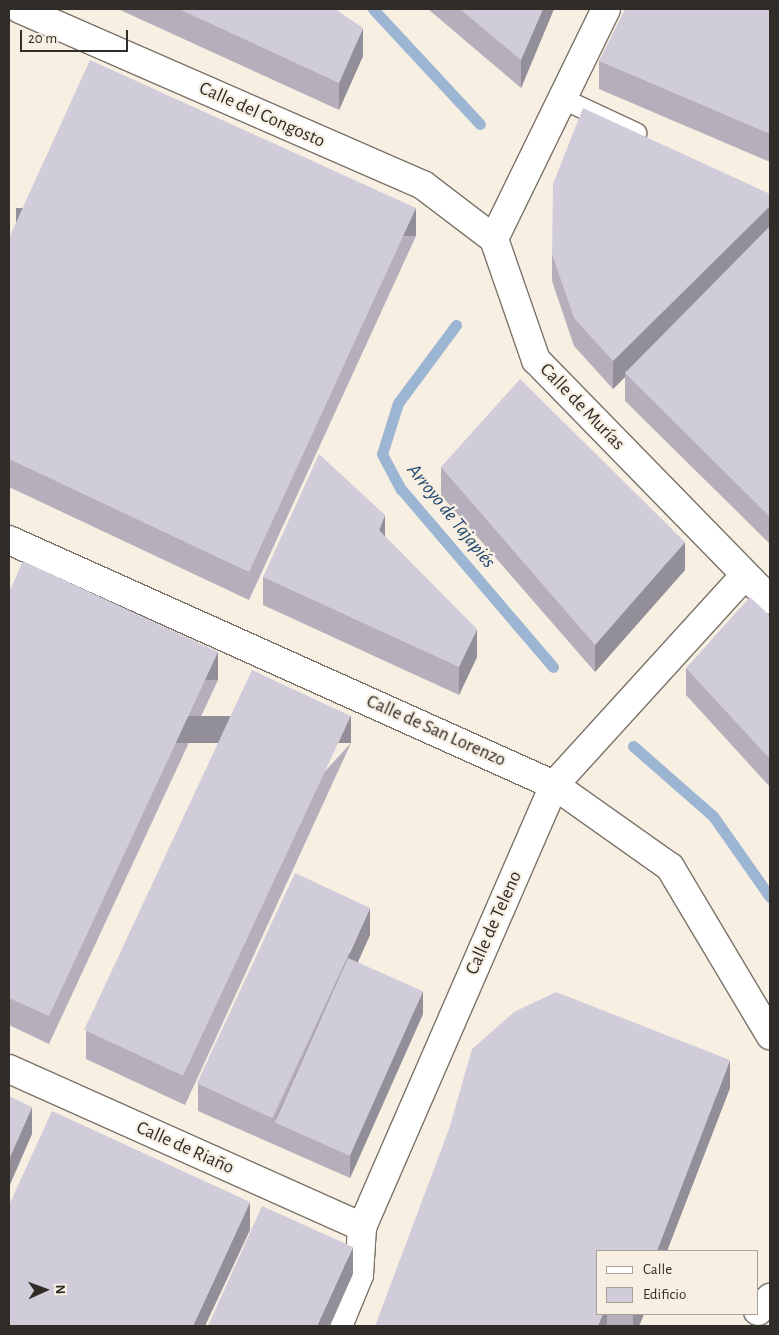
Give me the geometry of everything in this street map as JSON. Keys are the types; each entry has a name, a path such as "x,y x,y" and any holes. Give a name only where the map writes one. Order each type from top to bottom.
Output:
{"street":[{"name":"Calle del Congosto","path":"20,9 423,185 494,239"},
{"path":"494,239 606,9"},
{"name":"Calle de Murías","path":"494,239 536,360 770,600"},
{"name":"Calle de San Lorenzo","path":"9,540 554,784 670,867 770,1035"},
{"name":"Calle de Teleno","path":"338,1326 359,1275 362,1227 554,784 744,575"},
{"name":"Calle de Riaño","path":"9,1069 362,1227"},
{"path":"759,1309 770,1298"},
{"path":"745,1326 754,1315"}],"lane":[{"path":"563,99 658,144"}],"building":[{"path":"179,9 335,9 363,28 339,83"},
{"path":"460,9 543,9 521,60"},
{"path":"625,9 770,9 770,134 599,61"},
{"path":"90,60 416,208 249,572 9,459 9,238"},
{"path":"583,108 770,194 770,206 613,361 574,318 552,254 553,184"},
{"path":"770,226 770,517 625,373"},
{"path":"520,379 685,542 595,645 441,467"},
{"path":"319,454 385,515 379,530 477,629 459,667 263,577"},
{"path":"23,561 218,652 49,1016 9,998 9,592"},
{"path":"750,597 770,616 770,759 686,668"},
{"path":"252,670 351,716 183,1076 84,1030"},
{"path":"295,873 370,908 272,1118 197,1083"},
{"path":"348,958 423,991 350,1156 275,1122"},
{"path":"556,992 730,1060 657,1250 596,1250 596,1315 603,1315 598,1326 375,1326 449,1129 472,1049 514,1012"},
{"path":"9,1096 32,1107 9,1159"},
{"path":"52,1111 250,1202 193,1326 9,1326 9,1205"},
{"path":"262,1206 353,1247 317,1326 208,1326"}],"waterway":[{"name":"Arroyo de Tajapiés","path":"373,9 480,124"},
{"name":"Arroyo de Tajapiés","path":"456,325 398,403 382,454 401,489 553,667"},
{"name":"Arroyo de Tajapiés","path":"633,746 713,816 770,897"}]}
